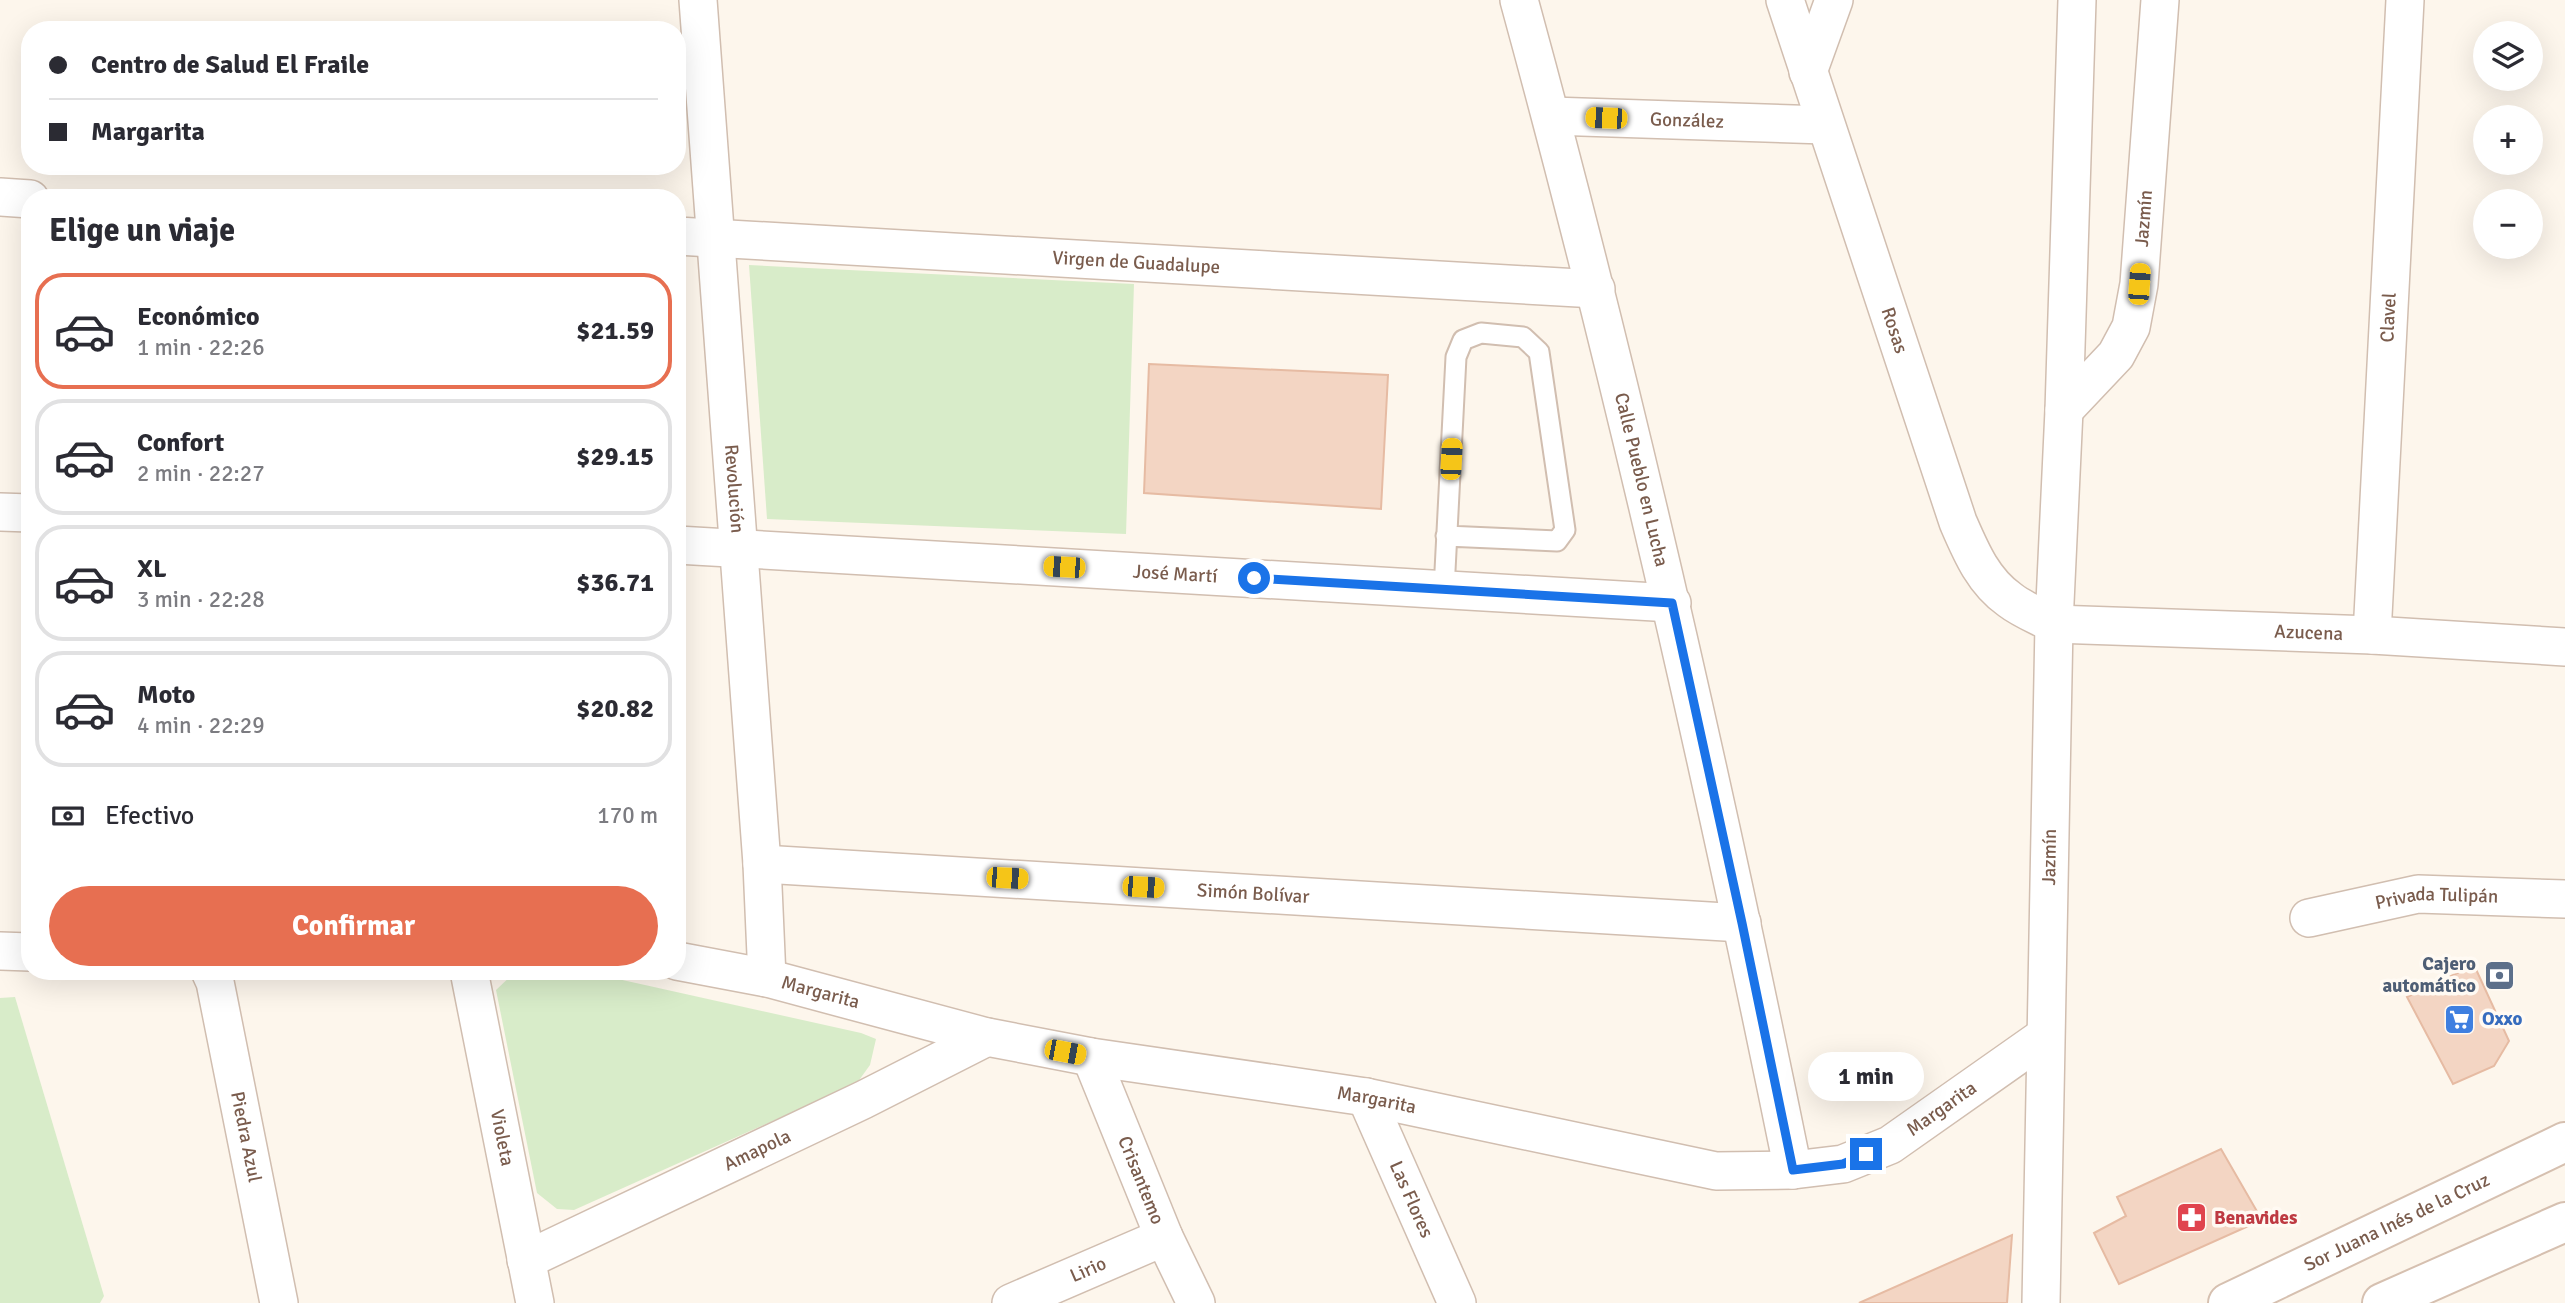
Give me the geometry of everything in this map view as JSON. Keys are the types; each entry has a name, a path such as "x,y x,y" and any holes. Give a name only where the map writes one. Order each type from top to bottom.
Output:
{"main road":[{"name":"Sor Juana Inés de la Cruz","path":"2244,1300 2565,1142"},
{"path":"2382,1303 2565,1222"}],"street":[{"name":"Revolución","path":"698,0 762,864 768,978"},
{"name":"Calle Pueblo en Lucha","path":"1519,0 1596,289 1672,603 1793,1170"},
{"name":"Rosas","path":"1784,0 1958,523 1977,565 1993,586 2010,601 2054,624"},
{"path":"1808,72 1834,0"},
{"name":"Jazmín","path":"2041,1303 2054,624 2064,410 2077,0"},
{"name":"Jazmín","path":"2064,410 2116,355 2131,327 2139,284 2160,0"},
{"name":"Clavel","path":"2372,635 2405,0"},
{"name":"González","path":"1551,116 1825,125"},
{"path":"0,197 21,198"},
{"name":"Virgen de Guadalupe","path":"686,236 1596,289"},
{"path":"0,512 21,513"},
{"name":"José Martí","path":"686,545 1672,603"},
{"name":"Azucena","path":"2054,624 2372,635 2565,647"},
{"name":"Simón Bolívar","path":"762,864 1742,923"},
{"name":"Privada Tulipán","path":"2309,918 2418,894 2565,899"},
{"path":"0,951 21,952"},
{"name":"Margarita","path":"686,963 768,978 987,1037 1091,1057 1366,1097 1716,1171 1793,1170 1843,1164 1890,1144 2045,1036"},
{"name":"Piedra Azul","path":"214,980 272,1297"},
{"name":"Violeta","path":"472,980 535,1303"},
{"name":"Amapola","path":"526,1261 863,1100 987,1037"},
{"name":"Crisantemo","path":"1091,1057 1164,1237 1196,1303"},
{"name":"Las Flores","path":"1366,1097 1457,1303"},
{"name":"Lirio","path":"1011,1303 1164,1237"}],"lane":[{"path":"1444,590 1446,536 1456,357 1463,340 1481,333 1523,337 1539,352 1565,530 1557,541 1446,536"}],"green space":[{"path":"749,265 1134,284 1126,534 767,519"},
{"path":"507,980 622,980 861,1033 876,1039 870,1065 857,1083 574,1210 557,1209 537,1193 496,990"},
{"path":"15,997 104,1296 100,1303 0,1303 0,998"}],"building":[{"path":"1149,364 1388,375 1381,509 1144,493"},
{"name":"Oxxo","path":"2474,965 2509,1041 2494,1066 2453,1084 2407,997"},
{"name":"Cajero automático","path":"2489,965 2507,965 2508,986 2492,984"},
{"name":"Benavides","path":"2221,1149 2262,1220 2119,1284 2094,1233 2126,1216 2117,1197"},
{"path":"2012,1235 2007,1303 1859,1303"}],"place":[{"name":"Cajero automático","path":"2499,975"},
{"name":"Oxxo","path":"2459,1019"},
{"name":"Benavides","path":"2191,1218"}],"route":[{"path":"1254,578 1672,603 1793,1170 1843,1164 1866,1154"}]}
